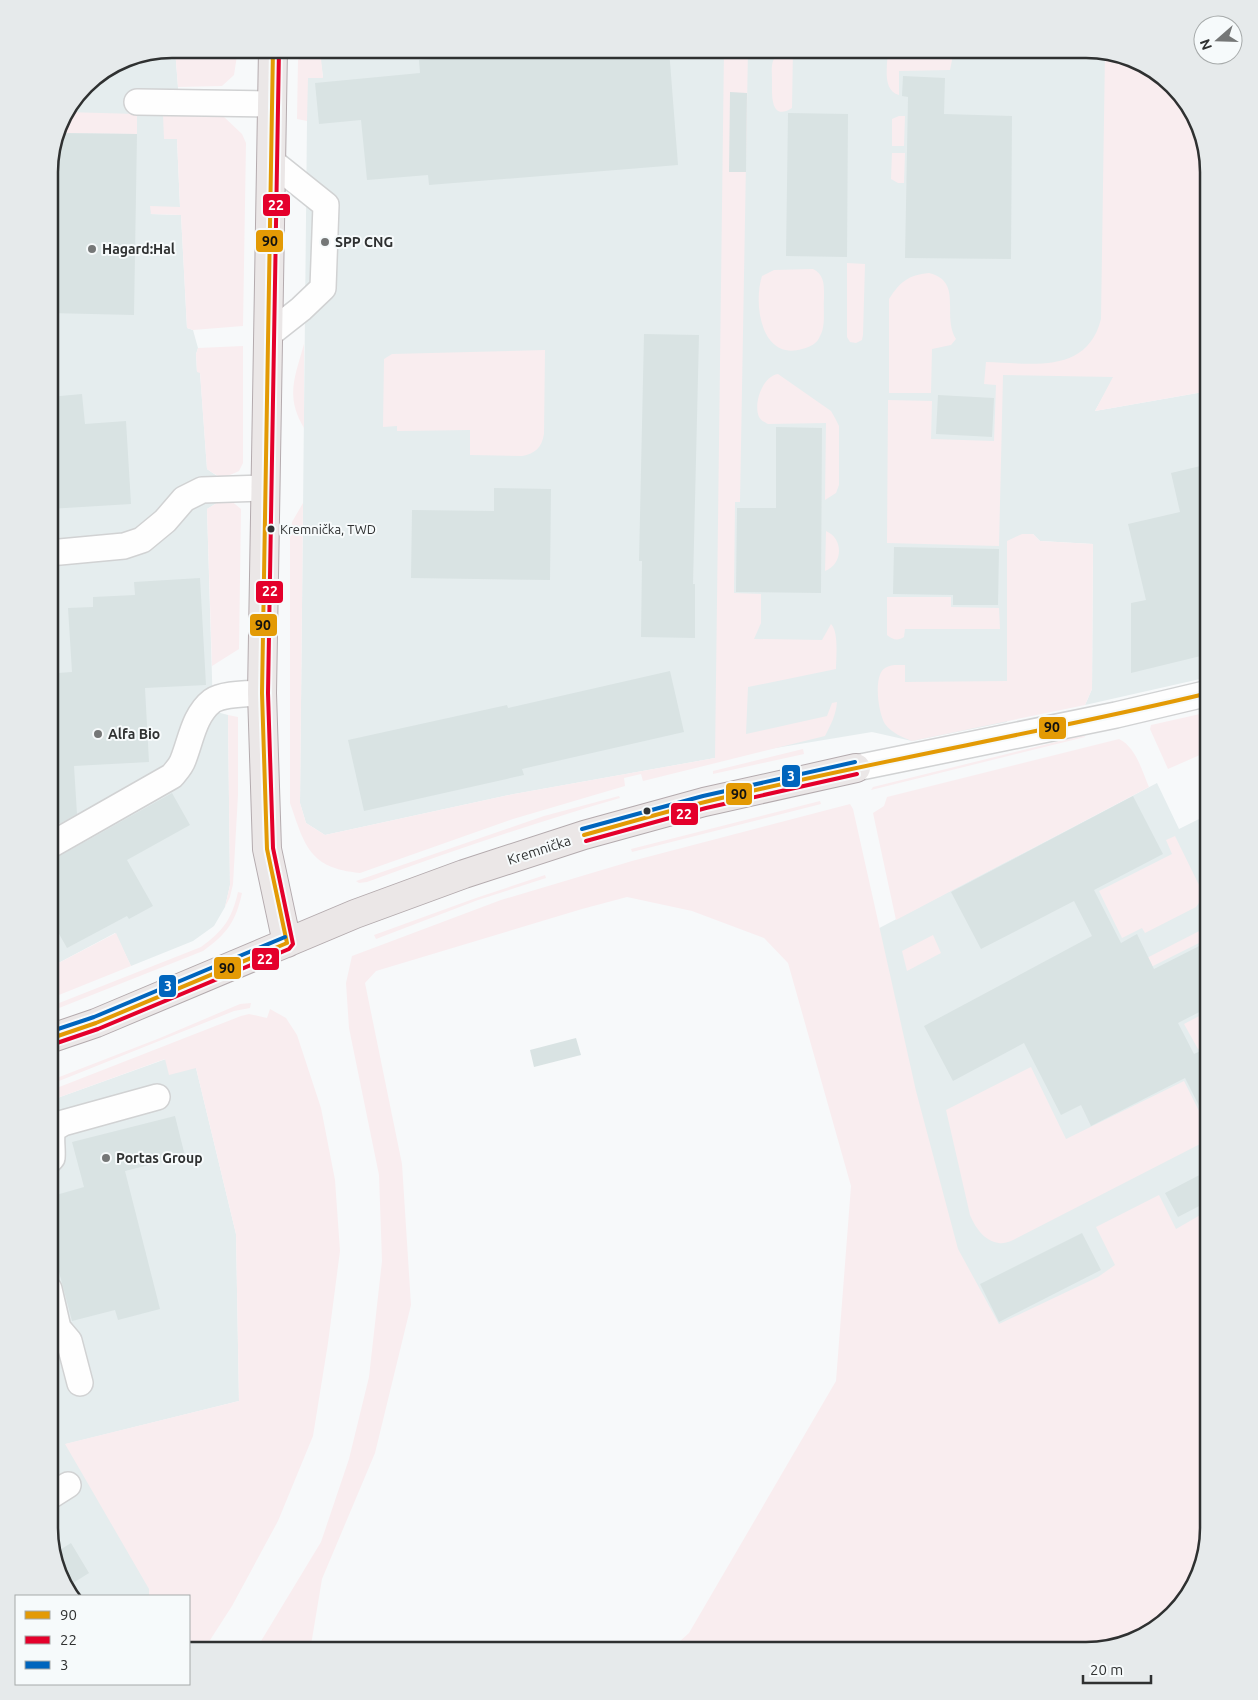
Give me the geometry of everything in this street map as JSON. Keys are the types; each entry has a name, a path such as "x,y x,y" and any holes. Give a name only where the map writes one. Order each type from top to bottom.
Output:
{"main road":[{"path":"273,57 262,693 266,849 287,943"},
{"name":"Kremnička","path":"58,1036 96,1023 355,914 464,874 584,835 704,802 856,768"}],"street":[{"path":"137,102 272,104"},
{"path":"268,335 301,309 323,288 326,205 271,161"},
{"path":"58,552 124,546 142,540 166,521 184,499 202,490 266,488"},
{"path":"58,841 172,776 183,762 191,735 200,716 213,700 231,695 262,693"},
{"name":"Kremnička","path":"856,768 1116,715 1200,695"},
{"path":"58,1126 157,1097"},
{"path":"58,1328 69,1341 80,1383"}],"shaded area":[{"path":"176,57 178,87 177,115 164,115 164,139 177,139 180,207 150,214 181,215 187,328 193,330 198,348 196,354 197,372 200,372 207,469 217,476 220,501 207,509 213,711 228,715 230,885 225,907 214,926 193,941 131,966 115,933 58,963 58,164 61,142 69,121 91,91 102,81 128,66 157,58"},
{"path":"176,57 237,57 234,75 222,86 178,87"},
{"path":"301,57 321,57 323,78 308,78 307,121 297,119 298,60"},
{"path":"320,57 1101,58 1117,61 1114,377 1095,411 1200,393 1200,679 1085,705 1092,689 1093,544 1040,541 1033,534 1007,722 912,741 872,732 715,758 514,794 325,835 306,823 300,803 307,78 323,77"},
{"path":"724,58 748,58 740,502 735,502 734,593 761,594 761,623 754,639 822,640 831,624 835,633 836,669 748,687 746,734 827,716 832,703 837,702 825,736 643,781 641,774 624,778 625,786 513,819 360,873 330,866 319,860 305,843 290,803 290,539 292,522 303,503 300,803 306,823 325,835 514,794 715,758"},
{"path":"775,58 793,58 792,108 780,112 776,109 773,99 773,61"},
{"path":"888,58 952,58 952,60 950,70 899,71 899,95 890,88"},
{"path":"1105,59 1130,66 1156,81 1177,102 1192,128 1197,142 1200,157 1200,393 1095,411 1113,377 1003,375 999,546 887,543 888,400 932,401 931,439 994,441 996,385 984,384 986,362 1038,364 1055,362 1070,357 1083,349 1094,337 1101,319"},
{"path":"74,112 137,114 137,134 64,133"},
{"path":"163,115 223,116 242,134 246,143 243,326 193,330 187,328 181,215 151,214 150,206 180,207 177,139 164,139"},
{"path":"905,116 904,146 892,146 892,119"},
{"path":"892,153 905,153 904,183 898,183 891,179"},
{"path":"847,263 865,264 863,335 862,340 856,343 850,342 847,337"},
{"path":"813,269 820,274 824,285 824,318 819,339 802,349 788,350 777,347 769,339 763,328 760,315 759,288 762,276 774,270"},
{"path":"929,273 940,277 946,284 950,300 950,320 956,339 951,345 932,349 931,393 889,393 889,299 905,280"},
{"path":"304,344 304,428 298,417 293,396 295,377"},
{"path":"243,346 243,463 239,471 226,476 219,476 207,469 200,373 197,372 196,354 198,348"},
{"path":"545,350 544,434 542,443 531,454 522,456 470,455 470,430 397,431 397,426 383,427 384,359 392,354"},
{"path":"778,374 831,411 839,426 839,485 836,493 825,500 826,423 768,424 759,417 757,405 761,391 768,380"},
{"path":"230,500 241,509 239,649 212,666 207,509 220,501"},
{"path":"826,531 836,540 839,551 835,563 825,571"},
{"path":"1022,534 1033,534 1040,541 1093,544 1092,689 1085,705 912,741 894,732 882,719 878,694 881,672 887,667 905,665 905,682 1007,681 1007,541"},
{"path":"887,597 951,597 951,607 999,608 1000,629 905,629 904,637 893,639 887,635"},
{"path":"1200,714 1200,755 1168,769 1150,729 1151,725"},
{"path":"228,715 238,717 238,795 233,884 225,907 230,885"},
{"path":"1084,735 1085,737 871,790 873,787"},
{"path":"1119,739 1134,753 1149,787 896,920 873,813 884,806 887,797"},
{"path":"803,749 804,754 713,774 713,771"},
{"path":"1157,783 1179,829 1200,818 1200,1261 952,1389 843,947"},
{"path":"619,796 620,798 556,817 367,882 359,883 356,881 544,816"},
{"path":"820,801 821,804 632,852 631,849"},
{"path":"850,804 853,809 916,1091 958,1249 999,1324 1098,1277 1115,1265 1096,1227 1159,1195 1176,1229 1200,1215 1200,1543 1192,1572 1185,1585 1177,1598 1156,1619 1130,1634 1101,1642 679,1642 689,1633 836,1381 851,1186 788,963 764,938 692,911 627,897 376,971 365,983 402,1164 411,1305 375,1453 322,1579 312,1642 260,1642 321,1542 349,1459 369,1377 382,1261 379,1175 349,1028 346,983 352,956 501,900 632,861"},
{"path":"1175,836 1199,885 1199,902 1196,907 1145,933 1142,928 1122,938 1099,891 1172,854 1166,840"},
{"path":"545,875 546,878 478,900 376,939 374,935 476,898"},
{"path":"238,892 242,893 237,911 229,926 218,939 203,951 58,1008 58,1003 201,947 221,930 233,910"},
{"path":"1200,931 1200,942 1149,968 1135,964"},
{"path":"116,933 131,966 58,995 58,963"},
{"path":"933,935 941,953 907,971 902,951"},
{"path":"251,1003 250,1008 234,1011 58,1081 58,1078 160,1038 240,1004"},
{"path":"270,1009 286,1018 297,1035 321,1108 335,1180 340,1251 313,1436 278,1521 232,1606 209,1642 190,1642 190,1595 149,1595 149,1589 65,1444 239,1401 236,1234 196,1068 169,1075 165,1059 58,1098 58,1087 241,1016 249,1014 267,1018"},
{"path":"1200,1016 1200,1048 1198,1049 1184,1024"},
{"path":"166,1059 196,1068 236,1234 239,1401 66,1444 150,1589 149,1595 79,1595 66,1572 58,1543 58,1098"},
{"path":"1031,1067 1066,1139 1184,1081 1200,1113 1200,1144 1011,1241 994,1242 981,1233 970,1215 946,1110"}],"building":[{"path":"452,57 670,58 678,165 429,185 428,175 367,180 361,120 319,124 315,83 420,73 419,60"},
{"path":"903,76 945,78 944,114 1012,116 1011,259 905,258 908,97 902,96"},
{"path":"730,92 747,93 746,172 729,172"},
{"path":"788,113 848,114 847,257 786,256"},
{"path":"64,133 137,134 134,315 58,313 58,164"},
{"path":"644,334 699,335 693,584 695,584 695,638 641,637 642,561 639,561"},
{"path":"82,394 85,424 126,421 131,504 58,508 58,396"},
{"path":"938,395 994,398 992,437 936,434"},
{"path":"776,427 822,428 821,593 736,592 737,508 776,508"},
{"path":"1200,466 1200,656 1131,673 1131,603 1146,600 1128,524 1180,512 1171,473"},
{"path":"494,488 551,489 550,580 411,578 412,510 494,511"},
{"path":"894,547 999,549 998,605 953,605 953,595 893,594"},
{"path":"200,578 206,685 145,688 149,762 74,766 77,814 58,823 58,673 72,672 68,608 93,607 93,597 135,595 134,582"},
{"path":"670,671 684,732 522,769 524,775 364,811 348,740 507,705 508,708"},
{"path":"172,793 190,825 127,860 153,906 129,919 127,916 67,948 58,932 58,857"},
{"path":"1133,796 1163,854 1094,890 1121,943 1137,934 1154,969 1200,946 1200,1012 1178,1023 1194,1054 1200,1051 1200,1108 1185,1078 1091,1126 1081,1105 1061,1115 1024,1043 953,1081 924,1026 1092,936 1074,901 981,949 951,892"},
{"path":"576,1038 581,1055 534,1067 530,1050"},
{"path":"175,1116 185,1156 125,1171 160,1309 118,1320 115,1310 72,1321 58,1268 58,1194 84,1187 72,1142"},
{"path":"1200,1175 1200,1206 1178,1217 1165,1193"},
{"path":"1082,1233 1101,1270 999,1322 980,1284"},
{"path":"71,1543 89,1573 72,1584 66,1572 59,1550"}],"transit line":[{"name":"90","path":"58,1036 96,1023 287,943 267,849 262,693 273,57"},
{"name":"22","path":"58,1043 98,1029 289,949 293,944 273,848 268,693 279,57"},
{"name":"90","path":"584,835 768,787 1200,695"},
{"name":"3","path":"582,829 703,796 855,762"},
{"name":"22","path":"586,841 706,808 857,774"},
{"name":"3","path":"58,1029 94,1017 285,937"}],"place":[{"name":"SPP CNG","path":"325,242"},
{"name":"Hagard:Hal","path":"92,249"},
{"name":"Kremnička, TWD","path":"271,529"},
{"name":"Alfa Bio","path":"98,734"},
{"name":"Portas Group","path":"106,1158"}]}
